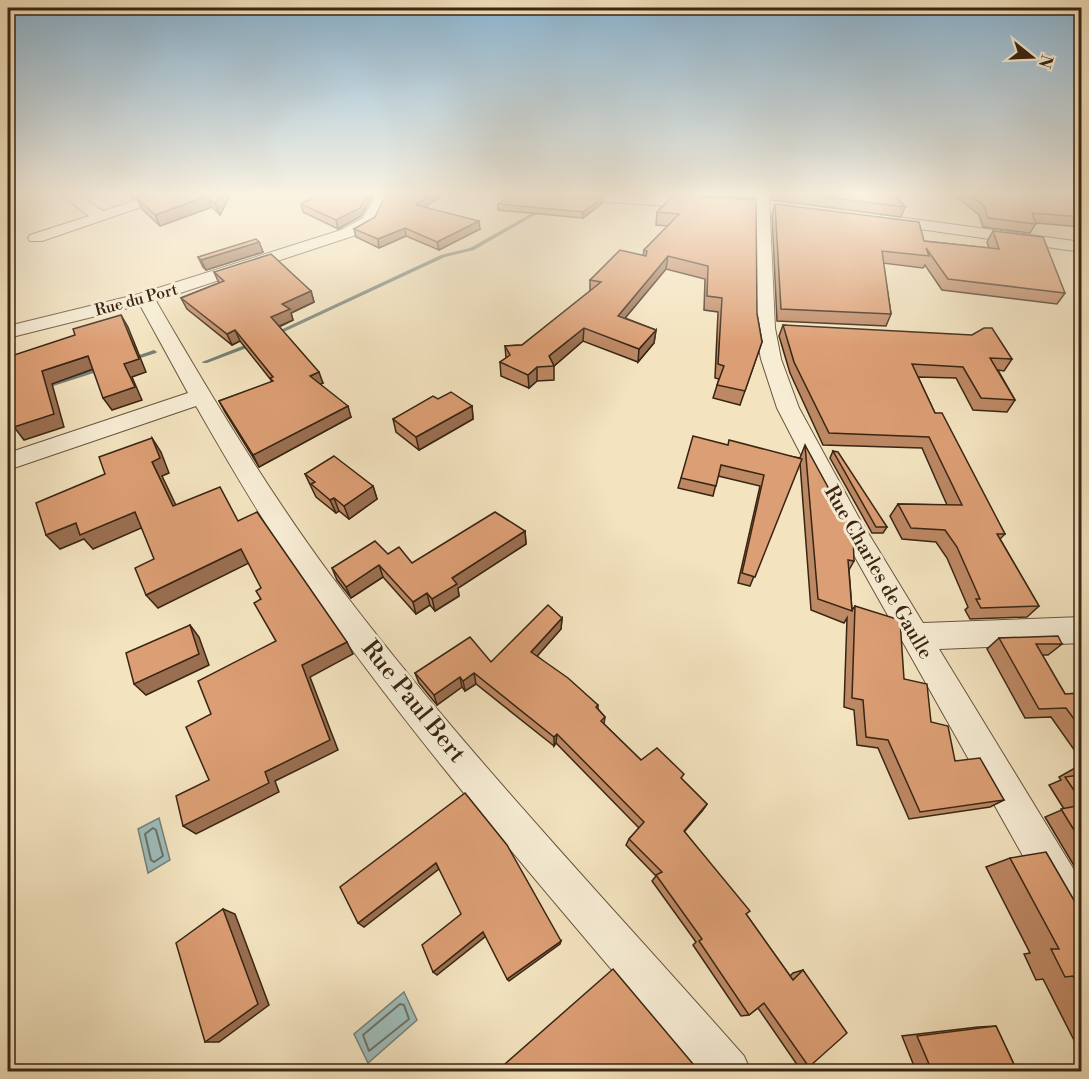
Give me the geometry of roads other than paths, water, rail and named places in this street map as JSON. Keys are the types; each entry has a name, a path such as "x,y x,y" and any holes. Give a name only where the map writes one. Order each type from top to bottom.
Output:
{"street":[{"name":"Rue du Port","path":"8,332 145,298 308,245"},
{"name":"Rue Charles de Gaulle","path":"767,245 776,328 771,359 788,408 850,525 1082,922"},
{"name":"Rue Paul Bert","path":"145,298 241,466 347,619 466,764 728,1071"},
{"path":"8,462 200,397"},
{"path":"916,637 1082,630"}],"water":[{"path":"159,818 170,860 148,873 138,829"},
{"path":"404,992 417,1020 368,1063 354,1034"}],"waterway":[{"path":"275,334 443,256 478,245"},
{"path":"205,362 255,343"},
{"path":"131,359 154,352"},
{"path":"42,388 104,368"}]}
